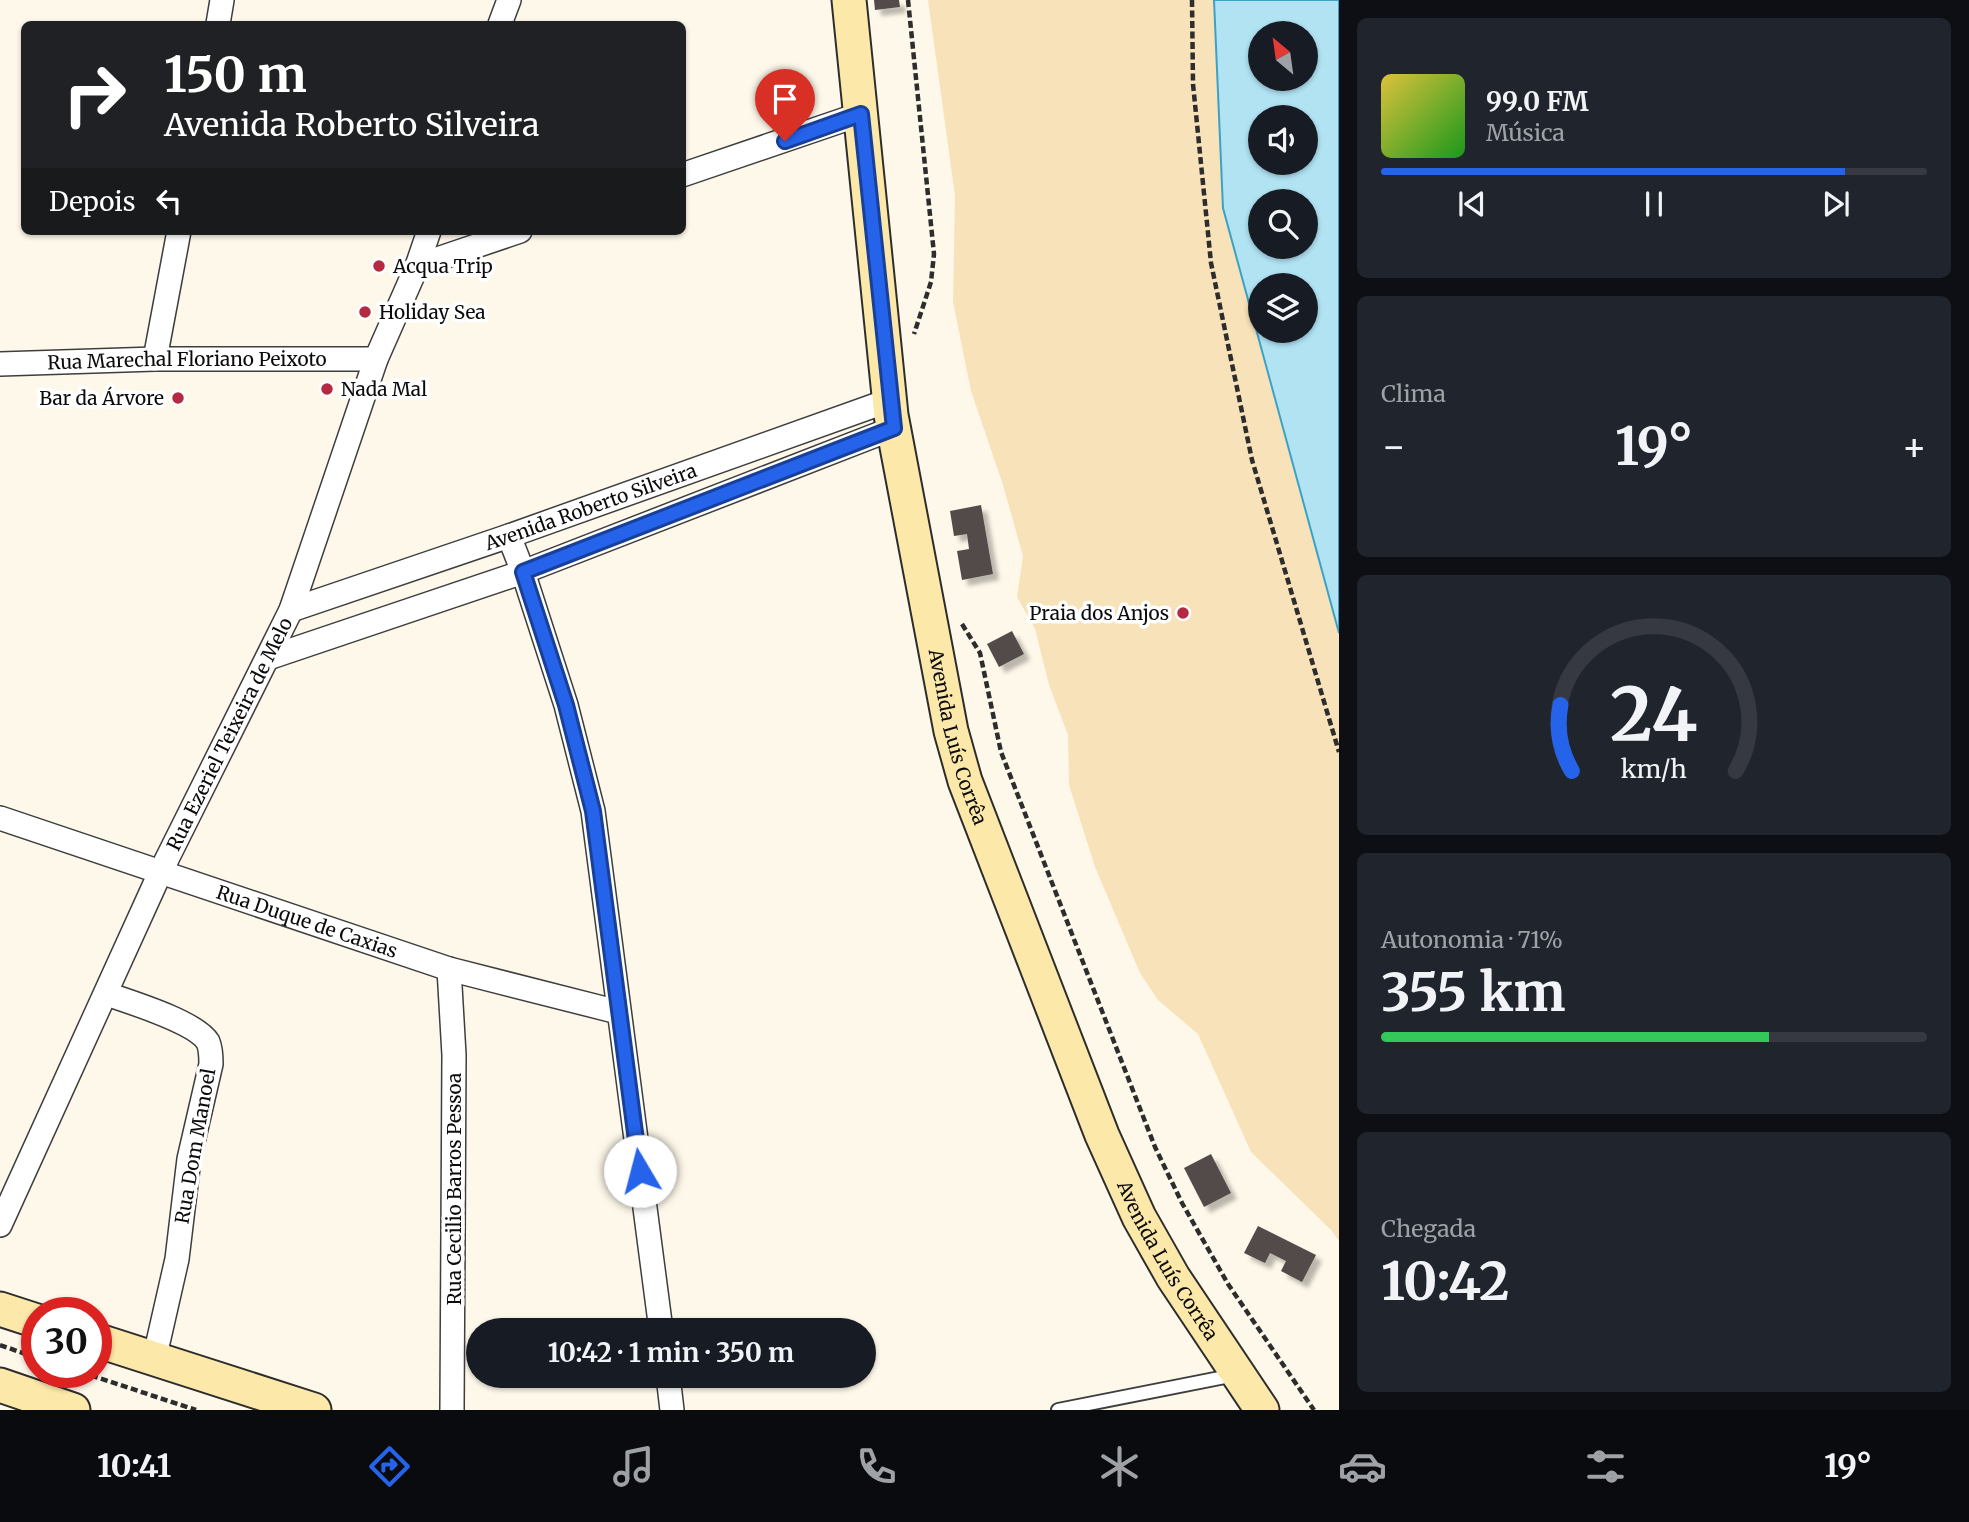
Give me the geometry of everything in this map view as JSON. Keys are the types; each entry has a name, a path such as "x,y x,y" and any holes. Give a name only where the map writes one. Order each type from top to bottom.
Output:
{"main road":[{"name":"Avenida Luís Corrêa","path":"849,0 892,414 951,731 973,805 1102,1135 1139,1217 1178,1286 1262,1410"},
{"path":"0,1308 21,1315"},
{"path":"112,1346 314,1410"},
{"path":"0,1385 73,1410"}],"street":[{"path":"218,21 222,0"},
{"path":"501,21 509,0"},
{"path":"686,174 861,114"},
{"path":"155,359 178,235"},
{"name":"Rua Ezeriel Teixeira de Melo","path":"0,1225 160,873 291,610 376,359 417,267 428,235"},
{"path":"417,267 509,235"},
{"name":"Rua Marechal Floriano Peixoto","path":"0,364 155,359 376,359"},
{"name":"Avenida Roberto Silveira","path":"291,610 509,536 892,414"},
{"name":"Avenida Roberto Silveira","path":"268,658 523,572 892,414"},
{"path":"509,536 566,705 593,811 659,1318"},
{"name":"Rua Duque de Caxias","path":"0,818 449,969 618,1012"},
{"name":"Rua Cecilio Barros Pessoa","path":"449,969 454,1055 452,1410"},
{"name":"Rua Dom Manoel","path":"107,994 167,1015 206,1039 210,1049 211,1064 189,1159 177,1259 154,1360"},
{"path":"669,1388 672,1410"}],"lane":[{"path":"1058,1410 1239,1374"}],"path":[{"path":"908,0 934,254 931,282 918,319 913,344"},
{"path":"1192,0 1192,84 1211,263 1252,460 1339,752"},
{"path":"960,621 979,653 1001,752 1155,1147 1182,1203 1228,1284 1314,1410"},
{"path":"0,1346 21,1353"},
{"path":"112,1382 196,1410"}],"sand":[{"name":"Praia dos Anjos","path":"928,0 1306,0 1310,21 1248,21 1248,91 1318,91 1318,71 1339,195 1339,1241 1251,1152 1198,1034 1158,1000 1140,973 1095,867 1069,785 1068,735 1049,685 1035,629 1017,597 1023,556 1003,485 971,391 953,302 955,196"}],"water":[{"path":"1214,0 1339,0 1339,633 1260,343 1318,343 1318,273 1248,273 1248,300 1223,208"}],"building":[{"path":"874,0 899,0 900,7 875,10"},
{"path":"981,505 993,574 962,580 957,551 969,549 967,534 954,536 950,511"},
{"path":"1012,631 1024,654 999,667 987,644"},
{"path":"1211,1154 1231,1193 1204,1207 1184,1168"},
{"path":"1258,1226 1316,1255 1302,1282 1281,1271 1286,1261 1270,1253 1265,1263 1244,1253"}],"place":[{"name":"Acqua Trip","path":"379,266"},
{"name":"Holiday Sea","path":"365,312"},
{"name":"Nada Mal","path":"327,389"},
{"name":"Bar da Árvore","path":"178,398"},
{"name":"Praia dos Anjos","path":"1183,613"}],"route":[{"path":"640,1171 593,811 566,705 523,572 894,428 861,114 785,141"}]}
